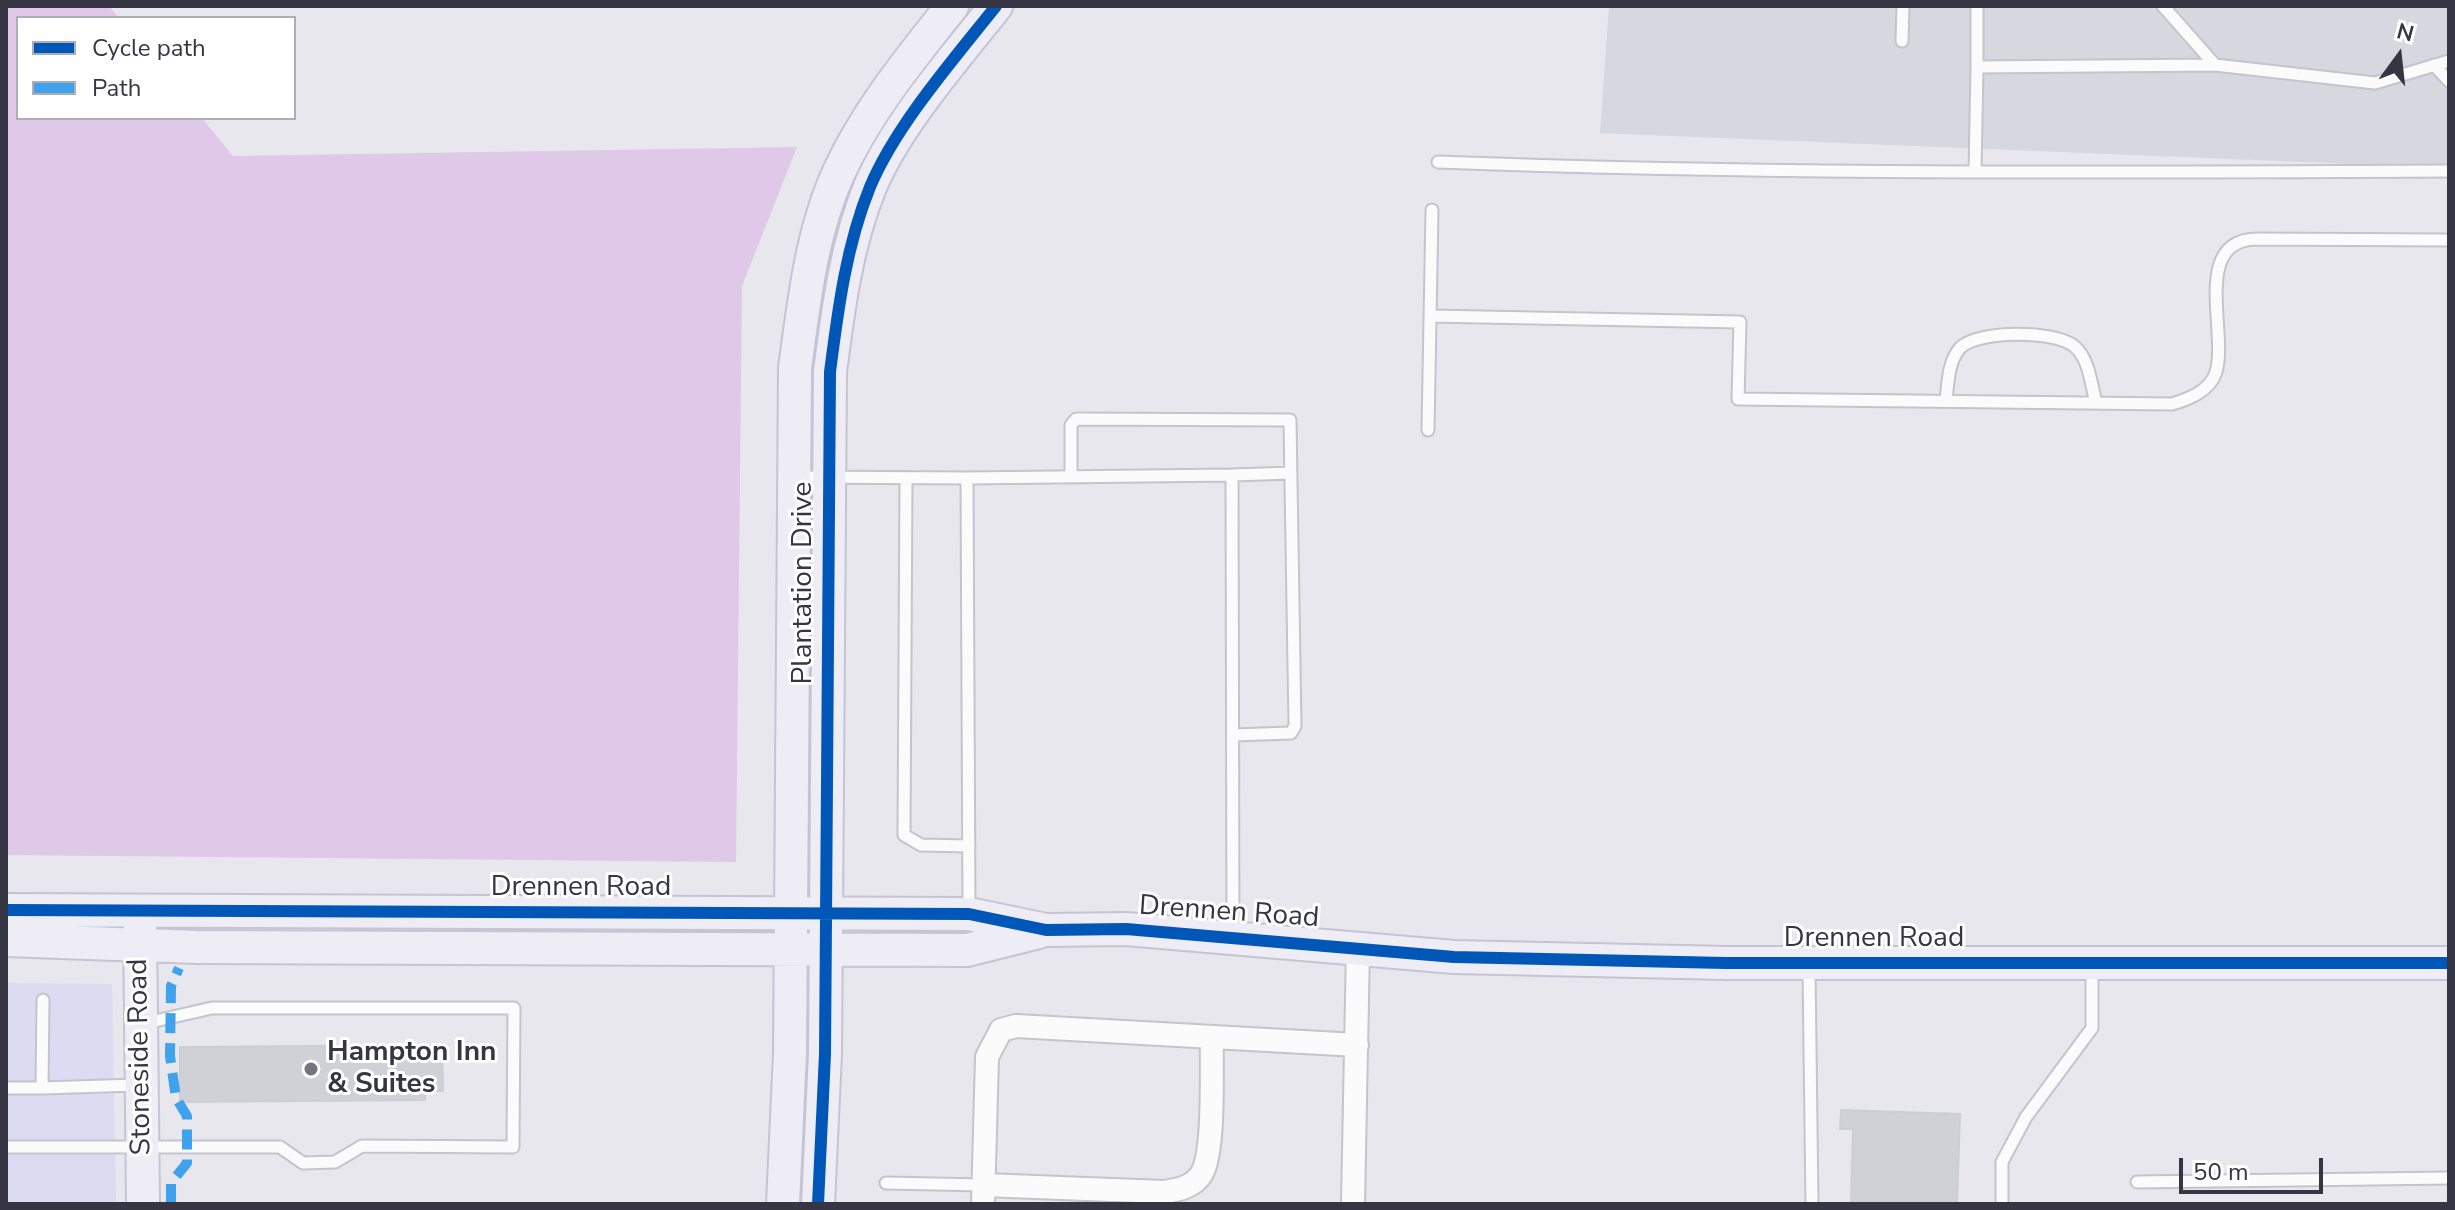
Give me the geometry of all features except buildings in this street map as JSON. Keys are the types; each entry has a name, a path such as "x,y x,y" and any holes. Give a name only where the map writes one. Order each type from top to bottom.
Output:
{"street":[{"name":"Plantation Drive","path":"783,1204 791,949 795,368 808,271 838,173 895,78 952,6"},
{"name":"Plantation Drive","path":"818,1204 826,949 830,372 842,279 871,186 924,97 996,6"},
{"path":"852,150 884,164"},
{"name":"Drennen Road","path":"6,910 969,914 1046,930 1126,929 1454,957 1809,963 2449,963"},
{"name":"Stoneside Road","path":"140,911 143,1204"},
{"name":"Drennen Road","path":"6,940 140,944 967,950 1046,930"},
{"path":"1353,1204 1358,947"},
{"path":"1212,1037 1208,1153 1201,1174 1186,1188 1164,1192 984,1195 987,1057 1001,1030 1016,1026 1357,1045"}],"lane":[{"path":"1902,41 1903,6"},
{"path":"1975,172 1977,6"},
{"path":"2163,6 2215,65"},
{"path":"1977,67 2215,65 2375,83 2449,61"},
{"path":"2434,65 2449,81"},
{"path":"1438,162 1606,169 2449,171"},
{"path":"1428,430 1432,210"},
{"path":"1430,316 1740,322 1738,399 2172,404 2205,389 2216,373 2217,275 2221,255 2232,244 2256,239 2449,240"},
{"path":"1946,401 1952,363 1959,349 1972,338 2034,336 2062,339 2073,345 2083,356 2096,403"},
{"path":"1071,477 1071,425 1076,419 1290,420 1294,730 1234,735"},
{"path":"795,477 1291,473"},
{"path":"1232,475 1233,937"},
{"path":"906,478 904,835 921,845 969,846"},
{"path":"967,478 969,914"},
{"path":"2002,1204 2002,1162 2026,1117 2092,1028 2092,962"},
{"path":"1809,963 1812,1204"},
{"path":"42,1088 43,1000"},
{"path":"6,1147 280,1147 303,1163 335,1162 362,1146 513,1147 514,1008 212,1008 141,1023"},
{"path":"6,1088 141,1085"},
{"path":"2137,1182 2449,1178"},
{"path":"886,1183 984,1195"}],"shaded area":[{"path":"6,6 109,6 117,16 16,16 16,120 204,120 233,156 797,147 742,286 736,862 6,855"},
{"path":"1609,6 2449,6 2449,168 1600,133"},
{"path":"6,983 112,984 116,1204 6,1204"}],"marked path":[{"path":"171,1204 171,1183 187,1163 187,1116 176,1098 170,1056 171,986 179,968"}],"cycle path":[{"path":"818,1204 825,1054 830,372 836,325 855,232 881,164 910,116 996,6"},
{"path":"6,910 969,914 1046,930 1126,929 1454,957 1726,963 2449,963"}],"place":[{"name":"Hampton Inn & Suites","path":"311,1069"}]}
